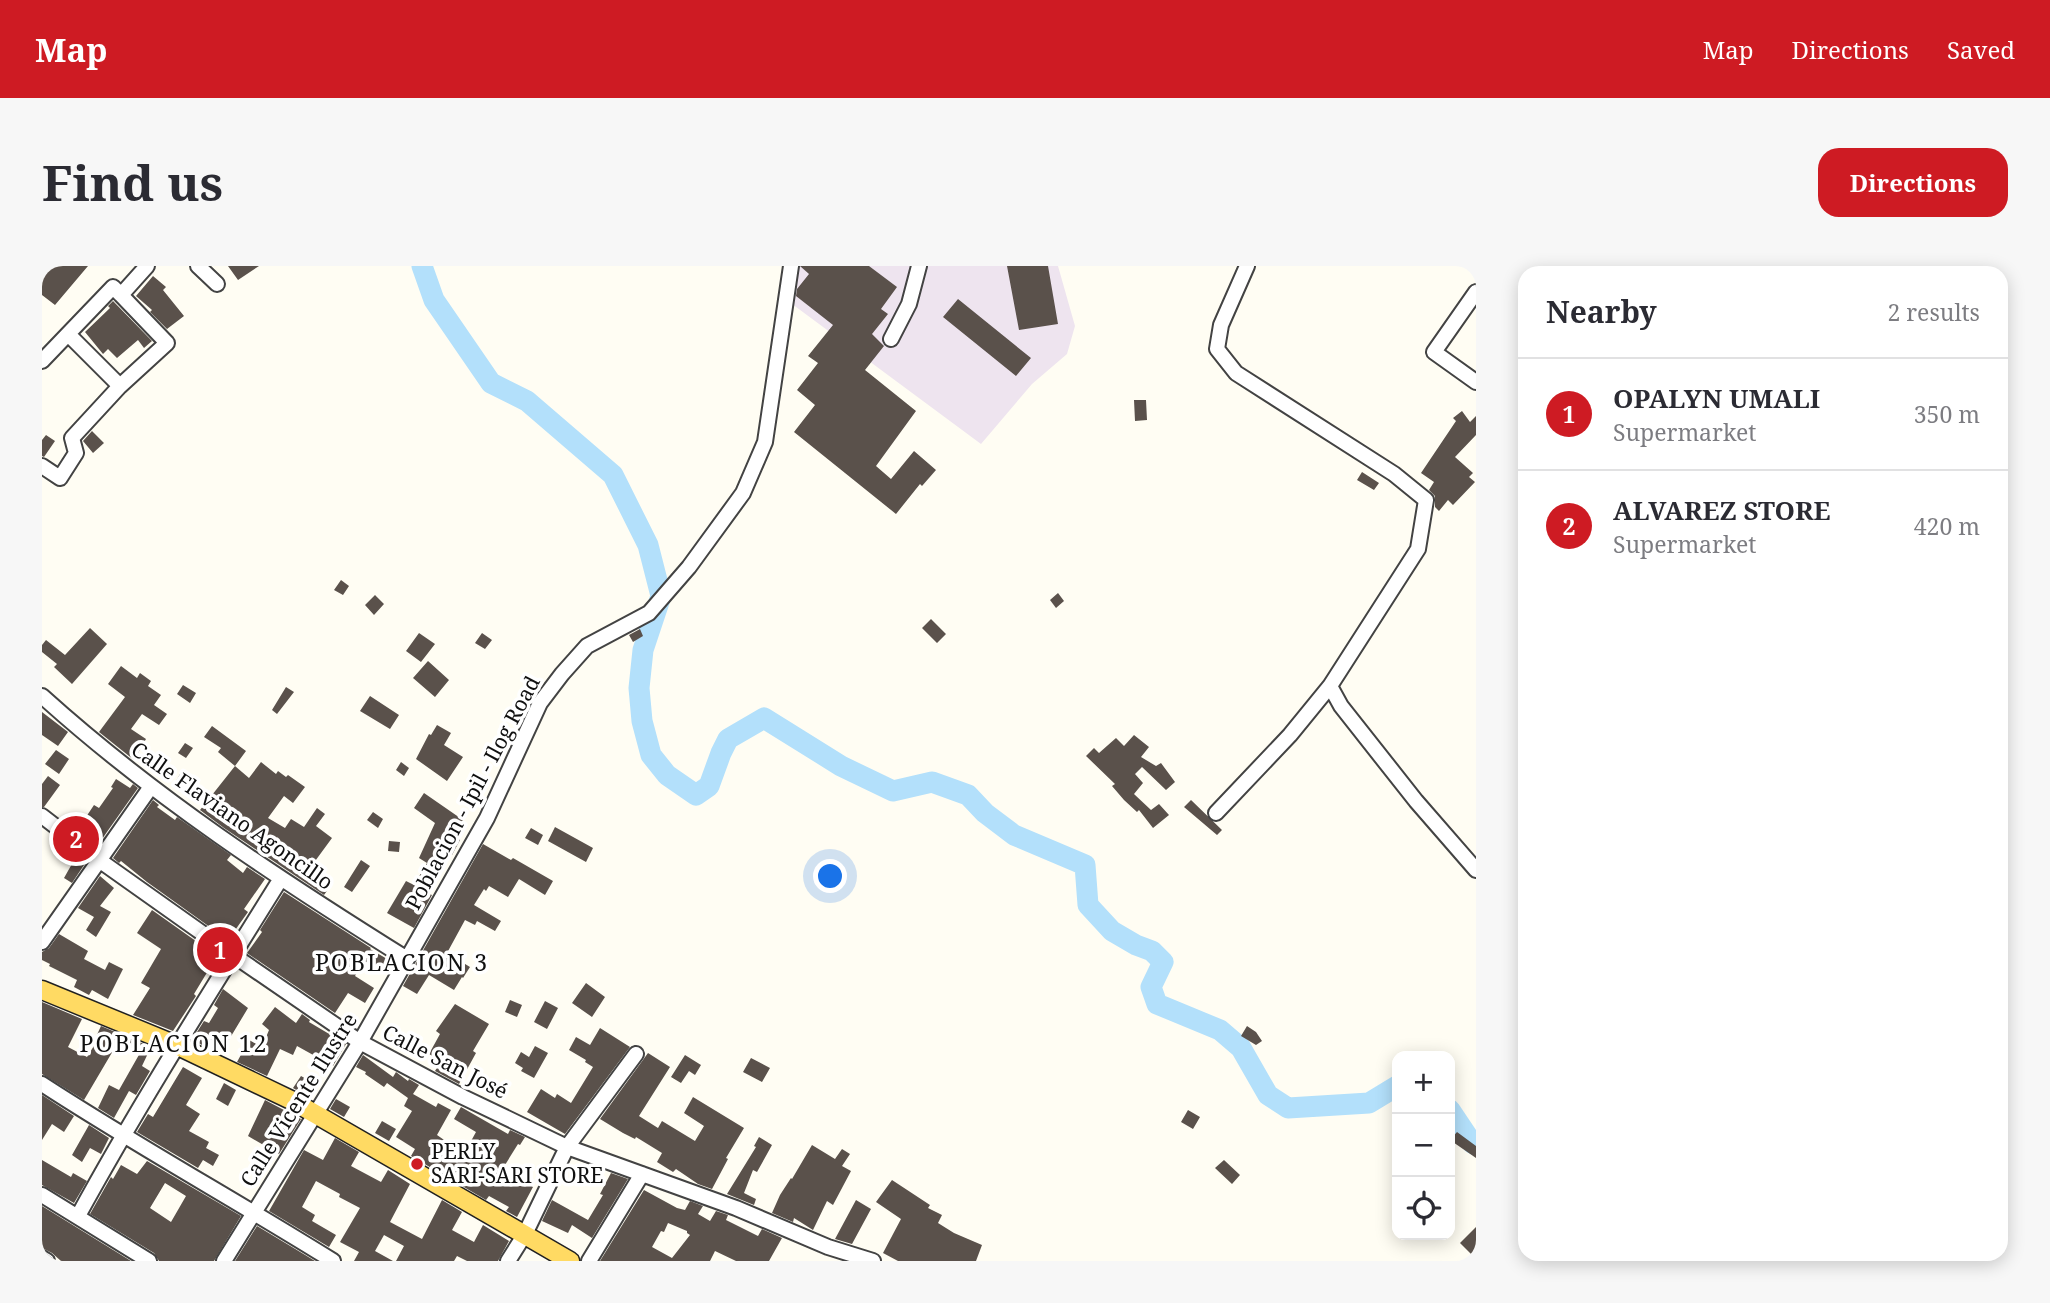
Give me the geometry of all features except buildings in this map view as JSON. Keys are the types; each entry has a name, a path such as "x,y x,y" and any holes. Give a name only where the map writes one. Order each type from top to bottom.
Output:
{"main road":[{"path":"42,990 176,1045 315,1113 570,1261"}],"street":[{"path":"121,295 146,266"},
{"path":"198,266 217,284"},
{"name":"Poblacion - Ipil - Ilog Road","path":"407,959 487,818 540,703 587,646 649,613 689,567 743,493 765,442 791,266"},
{"path":"891,339 909,304 919,266"},
{"path":"1216,813 1290,734 1330,686 1418,549 1426,500 1394,474 1236,373 1217,349 1221,325 1247,266"},
{"path":"42,361 113,287 167,343 120,386 72,438 76,453 60,478 42,466"},
{"path":"1476,292 1434,352 1476,382"},
{"path":"68,334 120,386"},
{"path":"1330,686 1341,706 1408,791 1476,870"},
{"name":"Calle Flaviano Agoncillo","path":"42,696 150,788 280,880 407,959"},
{"path":"42,942 150,788"},
{"name":"Calle San José","path":"42,816 99,860 360,1042 463,1097 567,1147 736,1208 828,1247 873,1261"},
{"path":"78,1216 121,1136 280,880"},
{"name":"Calle Vicente Ilustre","path":"223,1261 360,1042 407,959"},
{"path":"508,1261 567,1147 636,1054"},
{"path":"42,1084 121,1136 255,1212 333,1261"},
{"path":"589,1261 642,1174"},
{"path":"42,1195 149,1261"},
{"path":"822,1261 828,1247"}],"shaded area":[{"path":"796,266 1058,266 1075,326 1067,354 1032,384 981,444 788,301"}],"waterway":[{"path":"422,266 434,300 491,383 527,401 613,475 648,545 661,596 643,650 639,688 642,721 651,755 667,775 696,795 709,786 728,739 764,718 841,766 893,791 932,782 968,795 985,813 1014,835 1085,865 1088,905 1112,931 1152,951 1163,962 1151,987 1157,1004 1220,1030 1241,1048 1268,1095 1288,1108 1369,1103 1392,1089"},
{"path":"1453,1114 1476,1145"}],"place":[{"name":"ALVAREZ STORE","path":"76,839"},
{"name":"OPALYN UMALI","path":"220,950"},
{"name":"PERLY SARI-SARI STORE","path":"417,1164"}],"district":[{"name":"POBLACION 3","path":"402,963"},
{"name":"POBLACION 12","path":"174,1044"}]}
